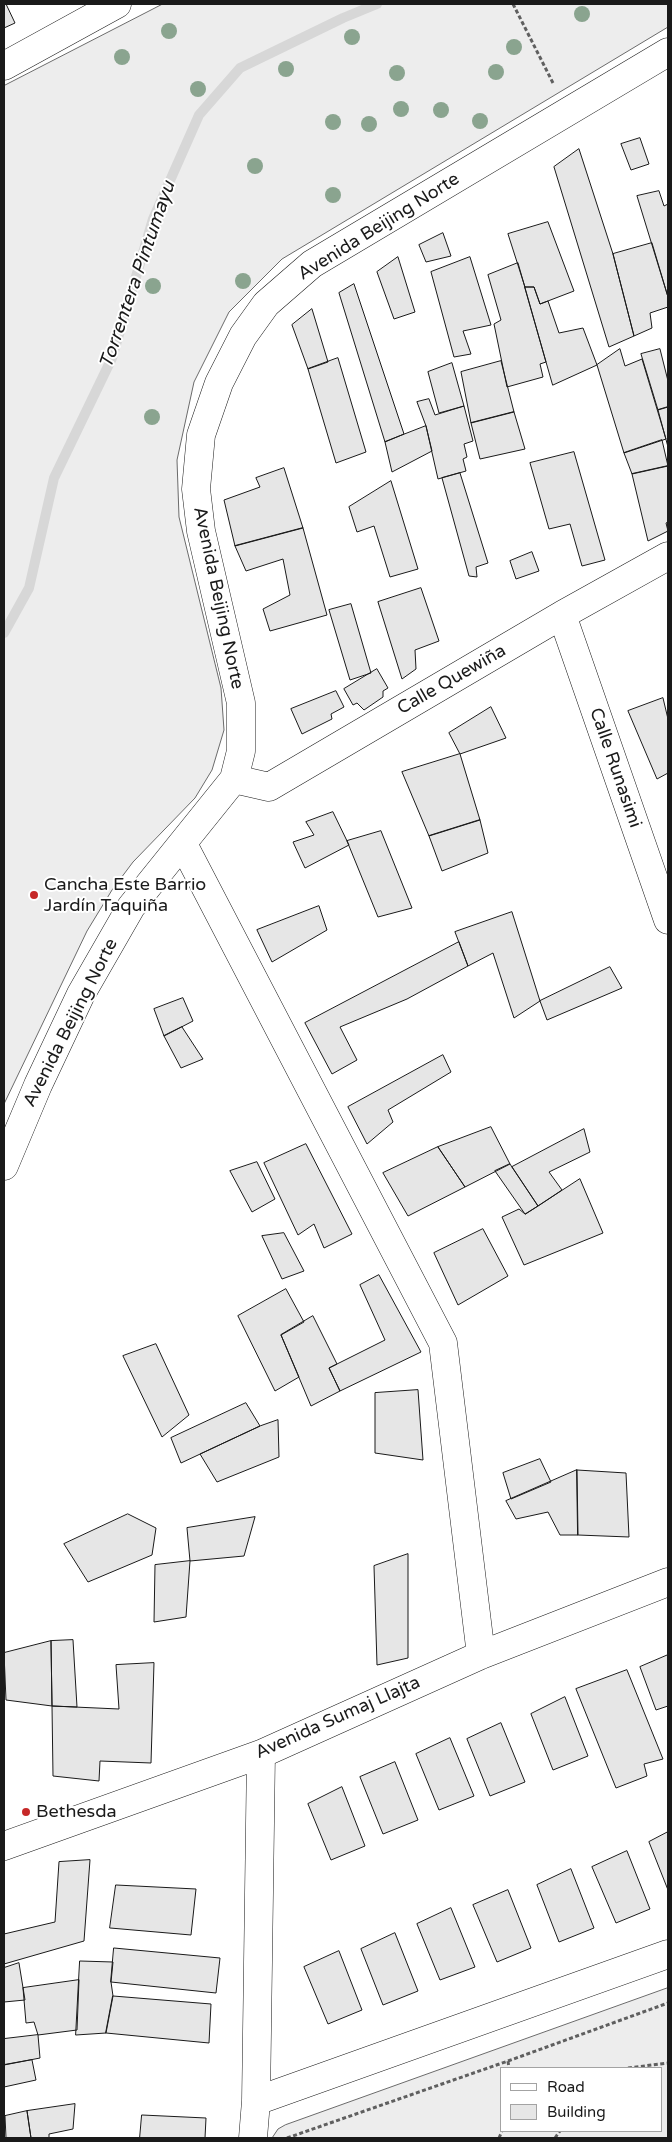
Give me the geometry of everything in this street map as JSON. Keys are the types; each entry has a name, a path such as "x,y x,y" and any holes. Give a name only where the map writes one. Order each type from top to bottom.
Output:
{"street":[{"path":"4,66 117,4"},
{"name":"Avenida Beijing Norte","path":"4,1166 38,1085 81,994 131,907 234,779 241,751 241,703 201,531 196,489 202,435 219,383 243,336 266,304 312,264 668,52"},
{"name":"Calle Quewiña","path":"234,779 269,787 668,556"},
{"name":"Calle Runasimi","path":"562,616 668,920"},
{"path":"183,844 443,1343 481,1655"},
{"name":"Avenida Sumaj Llajta","path":"4,1846 261,1754 481,1655 668,1582"},
{"path":"253,2138 256,2101 261,1754"},
{"path":"256,2101 668,1954"}],"path":[{"path":"513,4 567,112"},
{"path":"288,2138 508,2062 668,2003"},
{"path":"508,2062 509,2067"},
{"path":"635,2067 668,2062"}],"shaded area":[{"path":"163,4 668,4 668,27 282,259 229,312 194,382 177,460 179,517 221,688 224,730 212,770 195,798 133,862 112,890 87,931 4,1104 4,86"},
{"path":"668,1988 668,2138 272,2138 278,2129"}],"building":[{"path":"4,4 6,4 15,23 4,28"},
{"path":"640,138 649,164 631,170 621,144"},
{"path":"579,149 613,254 634,336 609,347 554,167"},
{"path":"659,191 664,206 668,204 668,297 637,196"},
{"path":"548,222 574,291 540,304 534,287 525,287 508,234"},
{"path":"443,233 451,256 426,262 419,245"},
{"path":"652,243 668,297 668,307 650,313 652,328 634,336 613,254"},
{"path":"398,257 415,312 394,319 377,272"},
{"path":"470,257 491,325 463,331 471,354 454,357 431,272"},
{"path":"518,263 546,362 540,364 543,377 507,387 494,324 501,320 488,275"},
{"path":"354,284 404,434 385,442 339,293"},
{"path":"525,287 534,287 540,304 548,301 559,333 583,328 597,365 553,385"},
{"path":"312,309 328,362 308,369 292,325"},
{"path":"620,349 625,366 642,359 666,439 624,453 597,365"},
{"path":"660,349 668,381 668,407 658,410 641,354"},
{"path":"338,358 366,452 336,463 308,369"},
{"path":"501,361 514,412 471,423 461,372"},
{"path":"452,363 464,406 439,413 428,372"},
{"path":"429,399 435,415 464,406 473,441 464,444 467,457 463,459 466,471 438,479 426,426 417,402"},
{"path":"668,407 668,447 658,410"},
{"path":"514,412 525,449 480,459 471,423"},
{"path":"426,426 432,451 392,472 385,442"},
{"path":"662,440 668,466 632,474 624,453"},
{"path":"574,452 605,560 582,566 570,524 549,529 530,463"},
{"path":"668,466 668,522 666,523 668,531 648,541 632,474"},
{"path":"284,468 303,528 235,546 224,500 260,487 256,478"},
{"path":"460,473 488,563 476,567 477,577 469,576 442,478"},
{"path":"391,481 418,569 390,577 374,526 357,532 349,507"},
{"path":"303,528 327,615 270,631 263,609 290,595 283,559 246,571 235,546"},
{"path":"532,552 539,571 516,579 510,561"},
{"path":"421,588 439,641 415,650 416,669 402,679 378,602"},
{"path":"351,604 371,673 350,680 329,610"},
{"path":"377,669 388,688 383,691 383,697 364,710 357,703 353,705 344,689"},
{"path":"336,691 344,707 331,714 332,719 302,734 291,709"},
{"path":"663,698 668,719 668,773 657,779 628,711"},
{"path":"491,707 506,738 460,754 449,733"},
{"path":"460,754 480,820 429,836 402,772"},
{"path":"333,812 349,845 305,868 293,842 314,835 306,822"},
{"path":"480,820 488,853 442,871 429,836"},
{"path":"381,831 412,908 378,917 347,841"},
{"path":"319,906 327,930 272,962 257,930"},
{"path":"512,912 540,1001 514,1018 493,953 468,966 455,932"},
{"path":"459,942 468,966 407,999 340,1027 357,1060 332,1074 305,1023"},
{"path":"610,967 622,988 547,1020 540,1001"},
{"path":"183,998 193,1021 164,1036 154,1009"},
{"path":"182,1027 203,1059 181,1068 164,1036"},
{"path":"443,1055 451,1072 388,1110 393,1122 367,1144 348,1107"},
{"path":"491,1127 510,1164 465,1187 438,1147"},
{"path":"584,1129 590,1152 549,1172 562,1190 538,1206 512,1167"},
{"path":"306,1144 352,1234 324,1248 314,1224 298,1235 264,1163"},
{"path":"438,1147 465,1187 408,1216 383,1173"},
{"path":"257,1162 275,1199 252,1212 230,1171"},
{"path":"510,1164 538,1206 525,1214 495,1171"},
{"path":"580,1179 603,1233 524,1265 502,1217 519,1209 525,1214"},
{"path":"483,1229 508,1276 458,1305 434,1253"},
{"path":"284,1233 304,1271 282,1279 262,1236"},
{"path":"379,1275 421,1352 340,1391 329,1368 385,1340 360,1285"},
{"path":"286,1289 304,1322 281,1335 299,1377 275,1391 238,1316"},
{"path":"313,1316 337,1364 329,1368 340,1391 311,1406 281,1335"},
{"path":"156,1344 189,1415 162,1437 123,1356"},
{"path":"418,1390 423,1460 375,1453 375,1393"},
{"path":"246,1403 260,1426 181,1463 171,1438"},
{"path":"278,1420 279,1457 217,1482 200,1454 260,1426"},
{"path":"540,1459 551,1482 511,1499 503,1473"},
{"path":"577,1470 578,1535 560,1535 548,1512 516,1519 506,1501"},
{"path":"577,1470 626,1473 629,1537 578,1535"},
{"path":"128,1514 156,1528 152,1555 88,1582 64,1544"},
{"path":"255,1517 244,1556 190,1561 187,1528"},
{"path":"408,1554 408,1658 377,1665 374,1566"},
{"path":"190,1561 186,1617 154,1622 155,1565"},
{"path":"73,1640 77,1707 52,1706 51,1641"},
{"path":"51,1641 52,1706 6,1700 4,1653"},
{"path":"668,1655 668,1706 656,1710 640,1667"},
{"path":"154,1663 151,1763 100,1761 99,1781 53,1776 52,1706 119,1709 116,1665"},
{"path":"627,1670 663,1759 644,1764 647,1776 616,1788 576,1689"},
{"path":"565,1697 588,1756 553,1770 531,1714"},
{"path":"501,1723 525,1782 490,1796 467,1739"},
{"path":"450,1738 474,1796 439,1810 416,1754"},
{"path":"395,1762 418,1820 383,1834 360,1777"},
{"path":"342,1787 365,1846 331,1860 308,1804"},
{"path":"668,1832 668,1890 649,1842"},
{"path":"627,1851 650,1909 616,1923 592,1867"},
{"path":"90,1860 84,1941 4,1964 4,1934 55,1922 59,1862"},
{"path":"571,1869 594,1928 559,1942 537,1885"},
{"path":"116,1885 196,1889 191,1935 110,1928"},
{"path":"508,1890 531,1948 497,1962 473,1905"},
{"path":"451,1908 475,1967 440,1980 417,1924"},
{"path":"395,1933 418,1991 383,2005 361,1949"},
{"path":"114,1948 220,1958 216,1993 111,1982"},
{"path":"339,1951 362,2010 328,2024 304,1967"},
{"path":"80,1961 113,1962 111,1982 113,1996 106,2033 76,2035"},
{"path":"19,1963 25,2000 4,2002 4,1968"},
{"path":"79,1980 77,2030 38,2035 34,2022 26,2023 23,1988"},
{"path":"113,1996 211,2004 209,2043 106,2033"},
{"path":"38,2035 40,2058 4,2065 4,2039"},
{"path":"32,2060 36,2080 4,2087 4,2065"},
{"path":"75,2104 73,2129 49,2134 49,2138 31,2138 27,2111"},
{"path":"27,2111 31,2138 6,2138 5,2116"},
{"path":"142,2115 206,2118 205,2138 140,2138"}],"waterway":[{"name":"Torrentera Pintumayu","path":"4,633 29,588 54,478 112,358 153,219 199,115 240,68 343,18 377,4"}],"place":[{"name":"Cancha Este Barrio Jardín Taquiña","path":"34,895"},
{"name":"Bethesda","path":"26,1812"}]}
